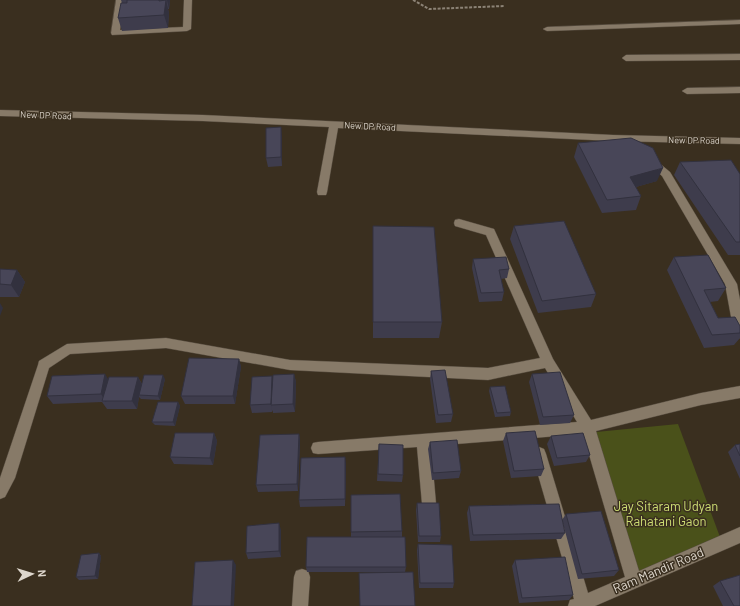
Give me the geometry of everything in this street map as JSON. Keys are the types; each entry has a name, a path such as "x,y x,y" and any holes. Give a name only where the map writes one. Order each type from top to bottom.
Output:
{"street":[{"path":"120,0 115,33 187,29 188,0"},
{"path":"547,29 740,22"},
{"path":"626,58 740,57"},
{"path":"687,90 740,90"},
{"name":"New DP Road","path":"0,113 203,118 623,139 740,142"},
{"path":"322,192 334,124"},
{"path":"623,139 666,174 731,284 740,333"},
{"path":"459,223 490,232 548,362 588,427 634,581"},
{"path":"0,492 8,478 44,365 67,348 166,343 290,365 488,374 548,362"},
{"path":"318,448 588,427 702,399 740,392"},
{"path":"533,431 579,604"},
{"path":"423,440 430,515"},
{"name":"Ram Mandir Road","path":"579,604 740,535"},
{"path":"300,606 302,577"}],"path":[{"path":"413,0 429,9 504,6"}],"green space":[{"name":"Jay Sitaram Udyan Rahatani Gaon","path":"678,424 720,537 639,574 596,432"}],"building":[{"path":"127,0 166,0 164,15 118,18 121,3 127,3"},
{"path":"281,127 281,157 266,158 266,128"},
{"path":"631,138 653,148 663,168 630,177 641,196 607,200 578,143"},
{"path":"731,160 740,174 740,242 736,242 680,162"},
{"path":"564,221 596,294 542,301 514,226"},
{"path":"373,226 434,227 442,322 373,322"},
{"path":"708,255 726,288 704,290 718,318 735,317 740,326 740,333 712,335 674,257"},
{"path":"506,257 509,269 499,270 504,292 481,293 473,259"},
{"path":"0,269 17,270 11,285 0,284"},
{"path":"189,358 239,359 233,396 181,396"},
{"path":"445,370 453,414 438,415 431,371"},
{"path":"560,372 574,415 543,417 532,374"},
{"path":"105,374 101,394 47,396 52,376"},
{"path":"294,374 293,404 271,405 273,375"},
{"path":"144,375 163,375 158,396 139,395"},
{"path":"272,376 271,404 250,405 252,377"},
{"path":"109,377 138,377 132,401 102,401"},
{"path":"505,386 511,412 497,413 490,387"},
{"path":"158,402 178,402 173,422 152,422"},
{"path":"535,431 544,469 514,471 506,433"},
{"path":"175,433 214,433 210,458 170,457"},
{"path":"583,433 590,455 557,458 551,436"},
{"path":"299,434 297,484 256,485 260,435"},
{"path":"457,440 461,471 433,473 430,442"},
{"path":"379,444 403,445 403,475 378,474"},
{"path":"740,444 740,456 735,445"},
{"path":"345,457 345,499 299,500 301,458"},
{"path":"400,494 402,531 351,532 351,495"},
{"path":"417,503 439,503 441,536 419,536"},
{"path":"559,504 565,533 473,535 469,506"},
{"path":"601,511 619,570 582,574 566,514"},
{"path":"279,523 279,551 246,553 247,526"},
{"path":"307,537 405,537 406,567 306,567"},
{"path":"418,544 452,545 454,583 420,583"},
{"path":"99,553 95,576 76,577 81,555"},
{"path":"565,557 573,595 522,598 515,560"},
{"path":"233,560 231,606 192,606 195,562"},
{"path":"413,572 415,606 360,606 359,573"},
{"path":"740,575 740,606 734,606 720,581"}]}
